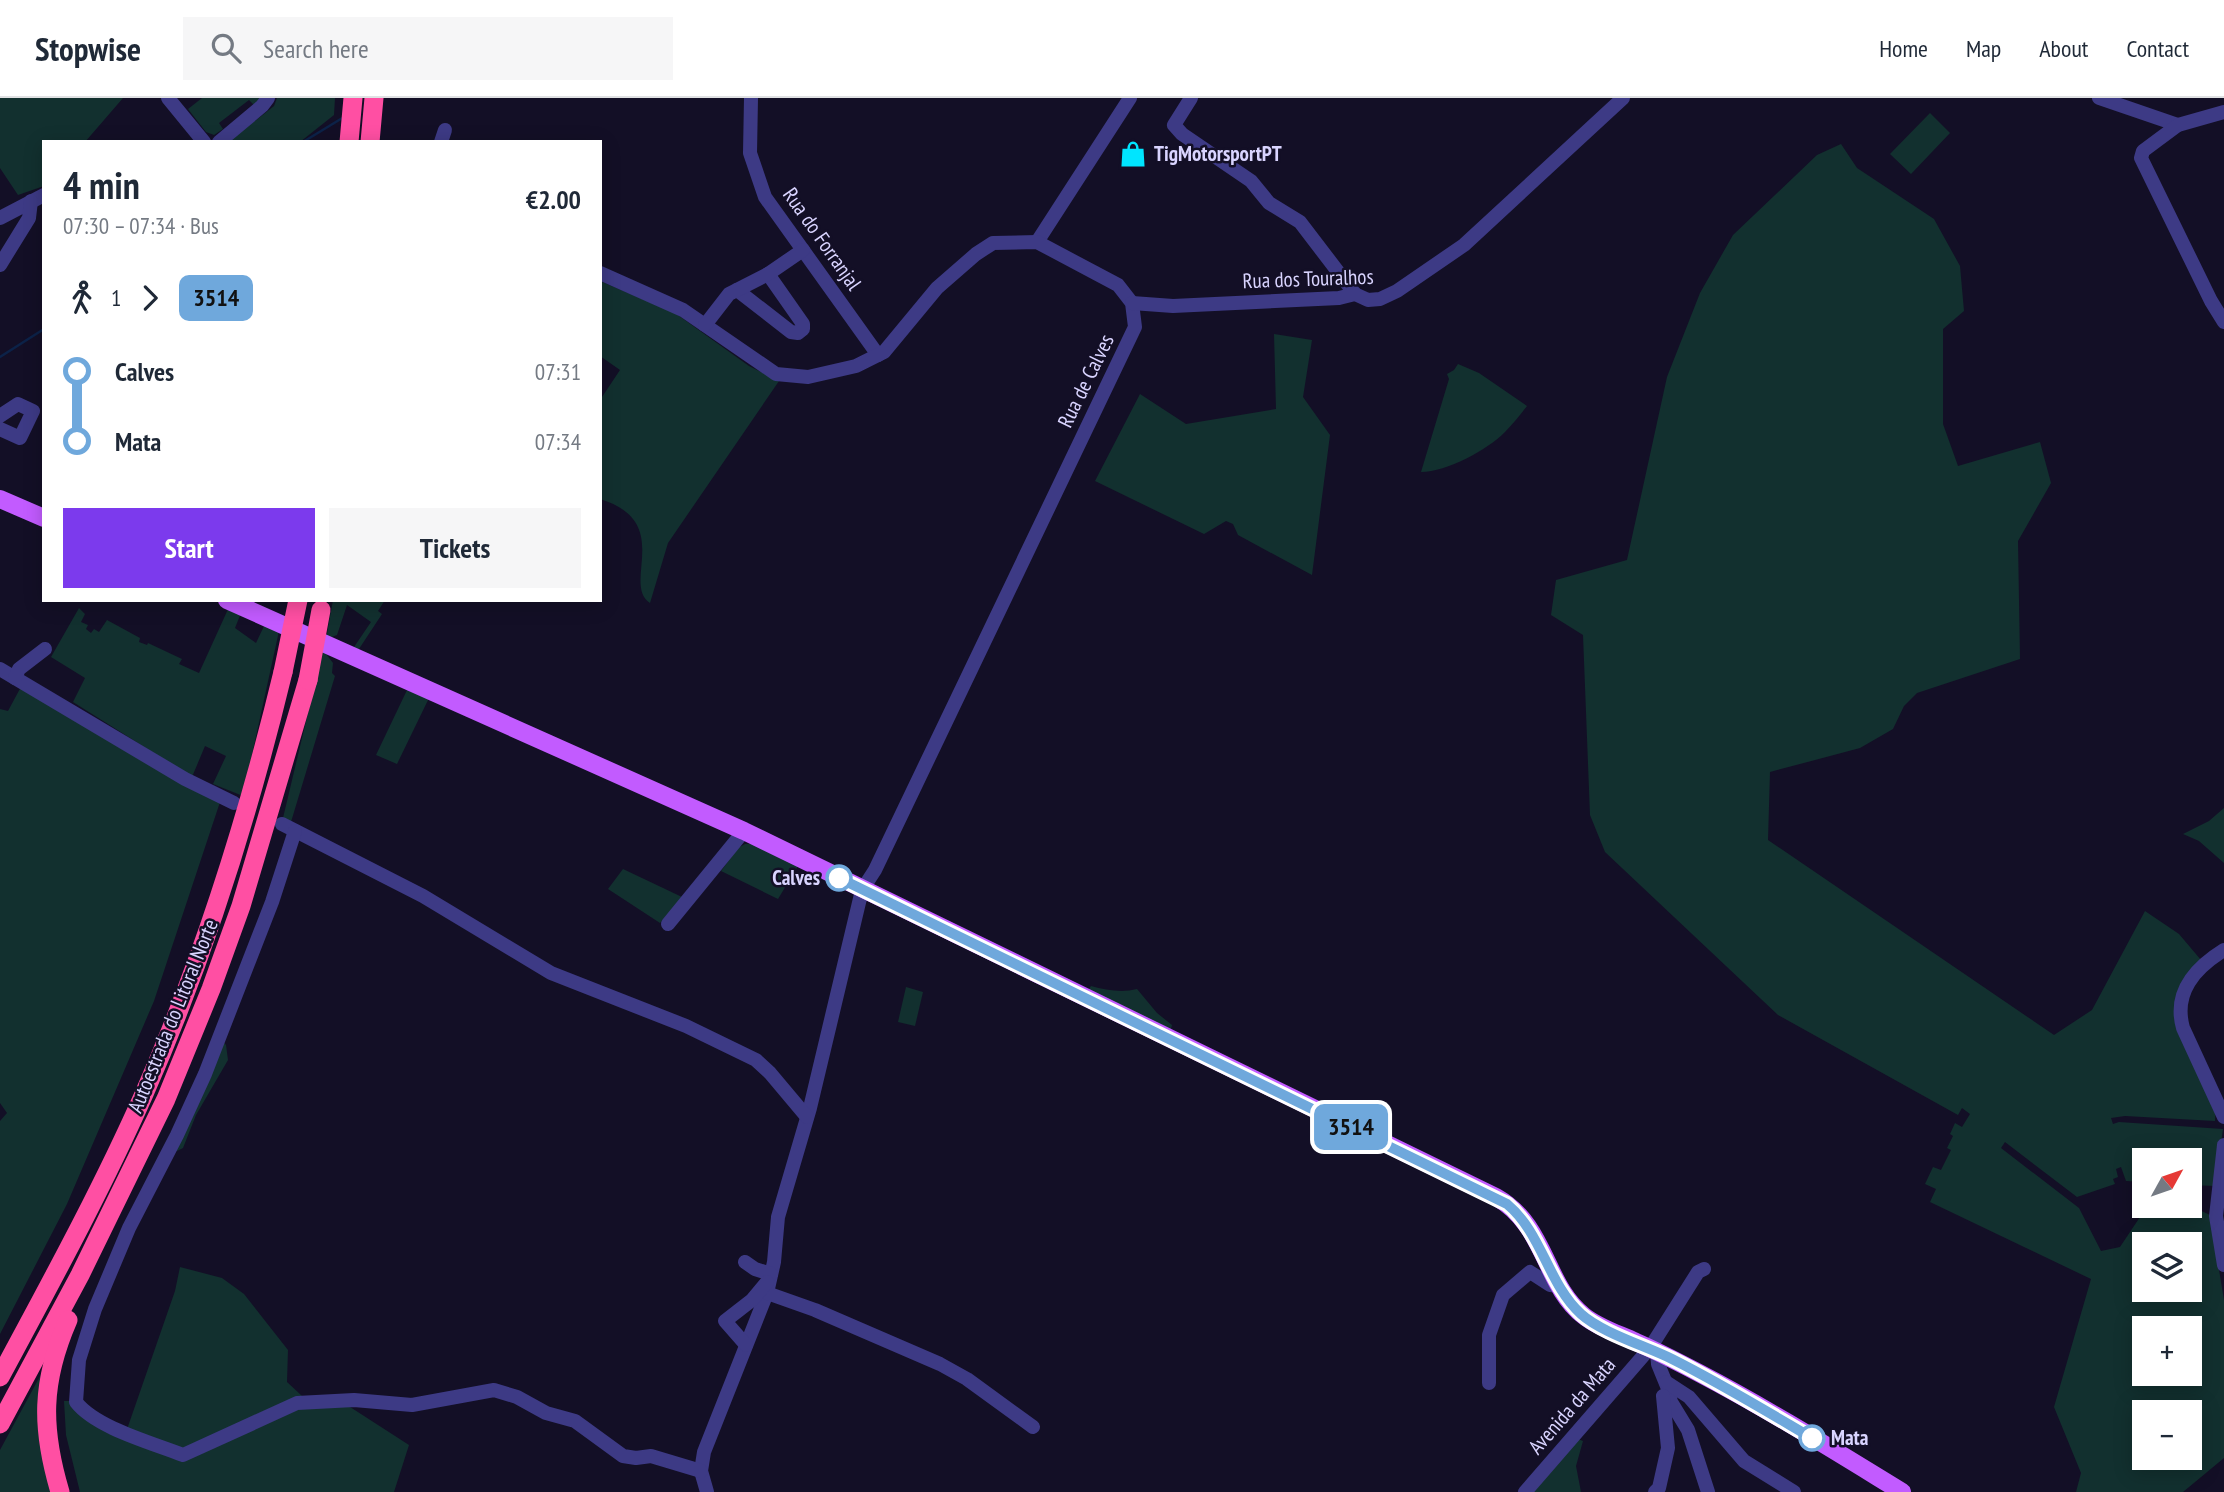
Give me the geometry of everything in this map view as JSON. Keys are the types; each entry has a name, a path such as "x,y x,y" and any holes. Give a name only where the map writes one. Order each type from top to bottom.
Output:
{"highway":[{"path":"349,140 353,98"},
{"path":"370,140 374,98"},
{"name":"Autoestrada do Litoral Norte","path":"0,1377 116,1155 180,1009 236,849 258,776 298,602"},
{"name":"Autoestrada do Litoral Norte","path":"0,1424 80,1275 166,1099 211,989 241,905 308,680 322,605"},
{"path":"60,1492 46,1431 45,1409 51,1370 62,1333 85,1281 80,1275"},
{"path":"0,1353 18,1327 27,1327"}],"main road":[{"path":"0,499 42,518"},
{"path":"231,602 744,831 1507,1204 1520,1214 1531,1229 1560,1286 1581,1314 1597,1325 1731,1390 1902,1492"}],"street":[{"path":"168,98 202,140"},
{"path":"221,140 268,98"},
{"name":"Rua do Forranjal","path":"751,98 750,153 765,197 878,355"},
{"path":"1037,242 1130,98"},
{"path":"1191,98 1174,125 1182,134 1251,181 1269,203 1300,222 1355,294"},
{"name":"Rua dos Touralhos","path":"1132,303 1173,306 1339,298 1355,294 1368,300 1380,299 1464,245 1623,98"},
{"path":"2099,98 2132,104 2178,125"},
{"path":"2224,112 2178,125 2143,151 2141,158 2211,301 2224,322"},
{"path":"0,218 37,198"},
{"path":"0,265 29,218 37,198"},
{"path":"602,274 683,310 776,374 808,377 856,366 884,352 937,288 993,243 1037,242 1118,285 1132,303"},
{"path":"705,325 729,294 768,274 803,250"},
{"path":"737,290 791,332 798,333 803,329 803,324 768,274"},
{"name":"Rua de Calves","path":"701,1471 705,1452 769,1282 778,1217 807,1117 862,890 1135,327 1132,303"},
{"path":"0,416 18,404 33,411 20,438 0,429"},
{"path":"15,678 19,669 45,649"},
{"path":"0,669 186,779 234,803"},
{"path":"707,1492 701,1471 651,1456 623,1456 575,1421 546,1413 517,1397 494,1390 412,1405 354,1400 297,1403 183,1455 109,1426 82,1409 76,1402 79,1360 95,1309 130,1228 205,1074 263,926 289,827 423,896 551,973 686,1026 756,1060 807,1117"},
{"path":"668,924 744,831"},
{"path":"2224,950 2202,966 2190,980 2182,994 2179,1012 2183,1028 2224,1117"},
{"path":"2224,1144 2220,1218 2224,1265"},
{"path":"745,1262 769,1282 815,1310 940,1364 967,1379 1033,1427"},
{"name":"Avenida da Mata","path":"1525,1492 1651,1351 1698,1272 1704,1269"},
{"path":"1489,1384 1489,1335 1503,1295 1530,1272 1550,1285 1560,1286"},
{"path":"746,1345 725,1321 752,1300 769,1282"},
{"path":"1651,1351 1666,1382 1673,1409 1688,1430 1708,1492"},
{"path":"1651,1351 1661,1385 1668,1455 1655,1492"},
{"path":"1666,1382 1697,1405 1744,1461 1794,1492"}],"green space":[{"path":"0,98 123,98 87,140 42,140 42,187 18,195 0,168"},
{"path":"202,98 261,98 255,106 249,100 219,123 223,129 214,135 206,132 188,109"},
{"path":"277,98 335,98 334,115 303,140 231,140 274,106"},
{"path":"1930,113 1950,133 1911,174 1890,154"},
{"path":"1841,144 1857,168 1934,219 1960,266 1964,311 1943,329 1943,424 1958,466 2040,442 2051,483 2018,541 2020,659 1917,693 1904,706 1893,729 1860,748 1770,772 1768,840 2054,1035 2092,1010 2145,911 2179,934 2201,960 2175,1001 2216,1105 2215,1121 2125,1116 2111,1118 2113,1124 2119,1122 2223,1129 2215,1186 2202,1186 2202,1148 2132,1148 2132,1181 2126,1181 2121,1167 2116,1169 2118,1177 2113,1179 2115,1184 2077,1197 2005,1142 2001,1148 2079,1208 2101,1251 2120,1247 2139,1218 2202,1218 2202,1211 2210,1215 2224,1300 2224,1458 2183,1492 2076,1492 2081,1473 2054,1407 2091,1279 1930,1202 1936,1189 1925,1184 1933,1167 1941,1170 1951,1150 1947,1148 1955,1123 1962,1127 1970,1114 1962,1108 1958,1115 1778,1015 1605,852 1590,815 1583,635 1551,615 1556,580 1627,560 1667,377 1700,293 1733,235 1817,155"},
{"path":"602,282 675,313 749,366 779,381 668,543 650,603 643,594 640,582 641,537 635,522 622,509 602,500 602,397 620,370 602,357"},
{"path":"1274,334 1312,340 1303,397 1330,435 1312,575 1238,535 1233,524 1226,521 1204,534 1095,481 1140,394 1186,424 1276,409"},
{"path":"1458,364 1479,373 1527,406 1505,432 1477,453 1443,468 1421,472 1449,379 1447,374"},
{"path":"333,602 384,602 378,611 382,614 357,652 352,650 371,622 347,605 337,635 326,639"},
{"path":"229,607 241,613 235,628 256,643 265,624 279,631 243,796 213,784 226,756 205,746 192,777 73,702 85,678 51,657 79,608 85,614 81,622 88,625 86,629 91,633 94,629 99,632 107,620 140,638 139,642 148,643 182,659 179,664 199,673"},
{"path":"323,650 333,663 332,673 335,676 291,822 283,818"},
{"path":"22,685 220,802 154,1001 67,1204 0,1334 0,1121 7,1113 0,1103 0,709 8,711"},
{"path":"408,688 429,698 397,764 376,755"},
{"path":"2224,808 2224,863 2199,841 2183,834 2209,821"},
{"path":"752,844 798,866 778,899 721,871 738,848"},
{"path":"623,869 682,897 660,923 608,889"},
{"path":"1091,986 1126,991 1137,989 1157,1013 1172,1025 1170,1033 1087,992"},
{"path":"906,987 923,992 915,1026 898,1022"},
{"path":"221,1039 226,1045 228,1060 196,1115 183,1148 173,1150"},
{"path":"180,1267 222,1278 244,1294 288,1350 287,1382 315,1408 347,1405 409,1445 394,1492 80,1492 66,1435 64,1401 72,1401 125,1435 175,1291"},
{"path":"45,1367 56,1492 0,1492 0,1450"},
{"path":"1575,1438 1583,1441 1576,1466 1581,1492 1529,1492"}],"waterway":[{"path":"306,140 344,117"},
{"path":"0,357 42,330"}],"bus line":[{"name":"3514","path":"839,878 1496,1197 1520,1214 1531,1229 1560,1286 1581,1314 1597,1325 1670,1357 1812,1438"}],"place":[{"name":"TigMotorsportPT","path":"1133,154"},
{"name":"Calves","path":"839,878"},
{"name":"Mata","path":"1812,1438"}]}
